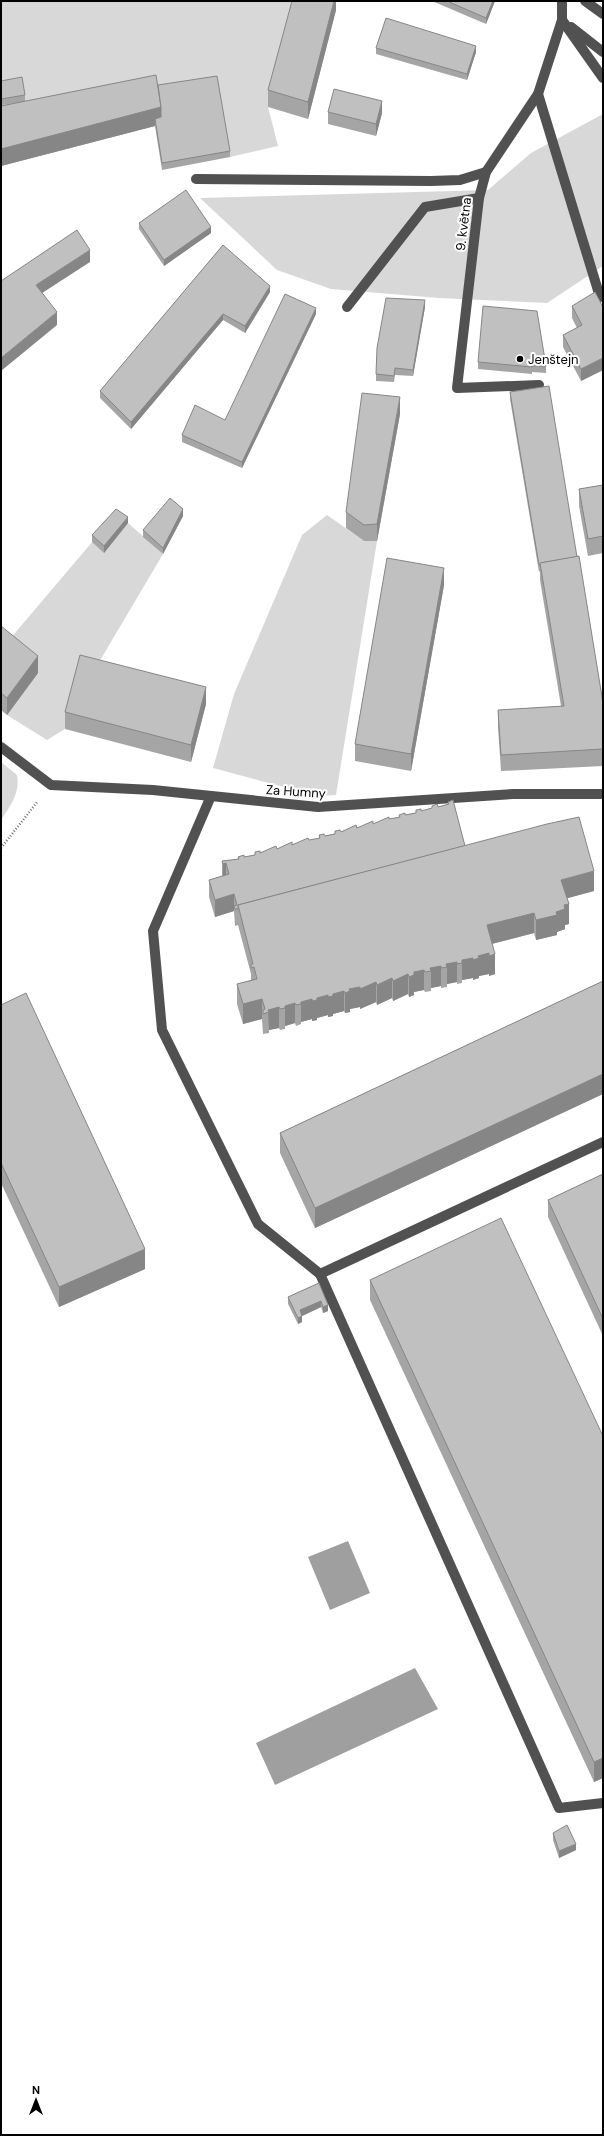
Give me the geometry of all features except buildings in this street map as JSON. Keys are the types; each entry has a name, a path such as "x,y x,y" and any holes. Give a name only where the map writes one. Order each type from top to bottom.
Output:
{"street":[{"name":"9. května","path":"539,385 457,388 479,198 486,172 538,94 562,20 562,1"},
{"path":"586,1 603,14"},
{"path":"562,20 603,52"},
{"path":"562,20 603,78"},
{"path":"538,94 600,297"},
{"path":"196,179 431,181 460,180 486,172"},
{"path":"347,307 425,206 479,198"},
{"path":"1,747 51,785"},
{"name":"Za Humny","path":"51,785 153,790 318,807 512,794 575,796 603,794"},
{"path":"211,796 153,930 162,1030 258,1224 320,1274 559,1808 603,1803"},
{"path":"320,1274 603,1142"}],"path":[{"path":"1,848 51,785"}],"shaded area":[{"path":"1,1 296,1 268,107 278,146 230,157 217,83 1,123"},
{"path":"603,114 603,266 547,303 439,298 331,289 277,270 200,198 488,190 531,153"},
{"path":"327,515 364,541 377,541 336,795 318,796 213,768 234,694 302,535"},
{"path":"128,523 163,554 92,674 80,672 65,729 47,740 7,715 4,646 93,541 105,551"},
{"path":"1,762 17,775 18,781 14,799 1,820"},
{"path":"348,1541 370,1593 330,1610 308,1557"},
{"path":"415,1668 438,1709 275,1785 256,1743"}],"place":[{"name":"Jenštejn","path":"520,359"}]}
